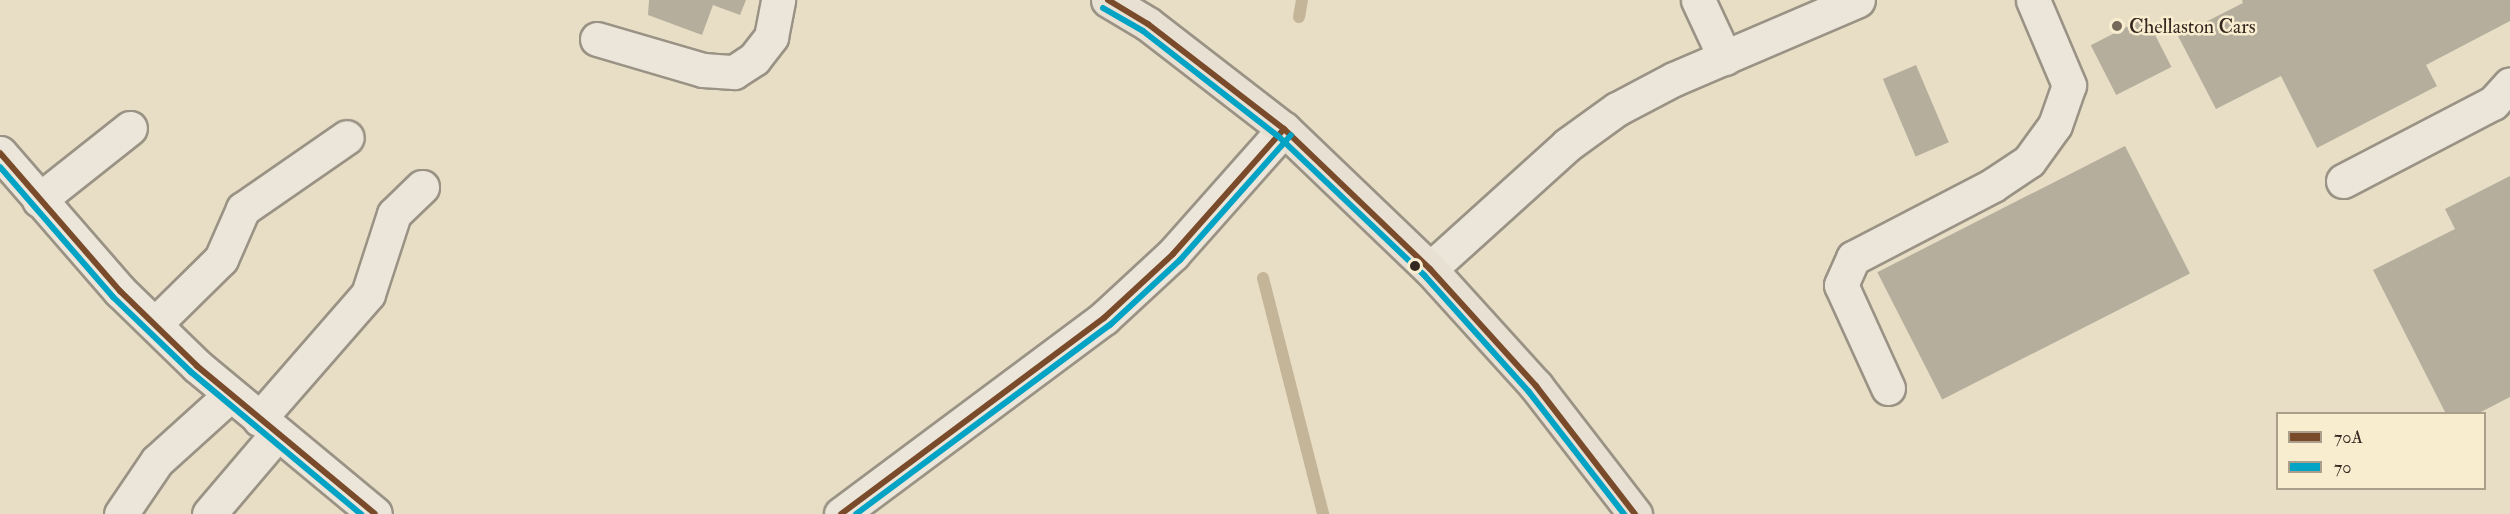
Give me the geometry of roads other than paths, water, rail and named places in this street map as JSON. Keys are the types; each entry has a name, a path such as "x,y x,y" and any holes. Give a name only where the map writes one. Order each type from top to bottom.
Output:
{"main road":[{"path":"1108,0 1148,24 1284,129 1430,269 1536,386 1635,514"}],"street":[{"path":"597,39 703,70 734,72 754,59 771,37 778,0"},
{"path":"1698,0 1725,58"},
{"path":"1430,269 1567,145 1617,109 1725,58 1858,0"},
{"path":"1888,388 1841,285 1853,258 1993,185 2029,161 2055,125 2070,85 2033,0"},
{"path":"2343,181 2493,103 2510,84"},
{"path":"39,200 130,128"},
{"path":"841,514 1104,318 1173,254 1284,129"},
{"path":"154,324 221,259 243,209 347,137"},
{"path":"0,153 39,200 154,324 230,395 375,514"},
{"path":"209,514 268,427 368,294 394,214 422,187"},
{"path":"121,514 158,461 230,395"}],"waterway":[{"path":"1299,17 1302,0"},
{"path":"1263,278 1323,514"}],"place":[{"name":"Chellaston Cars","path":"2117,26"}]}
